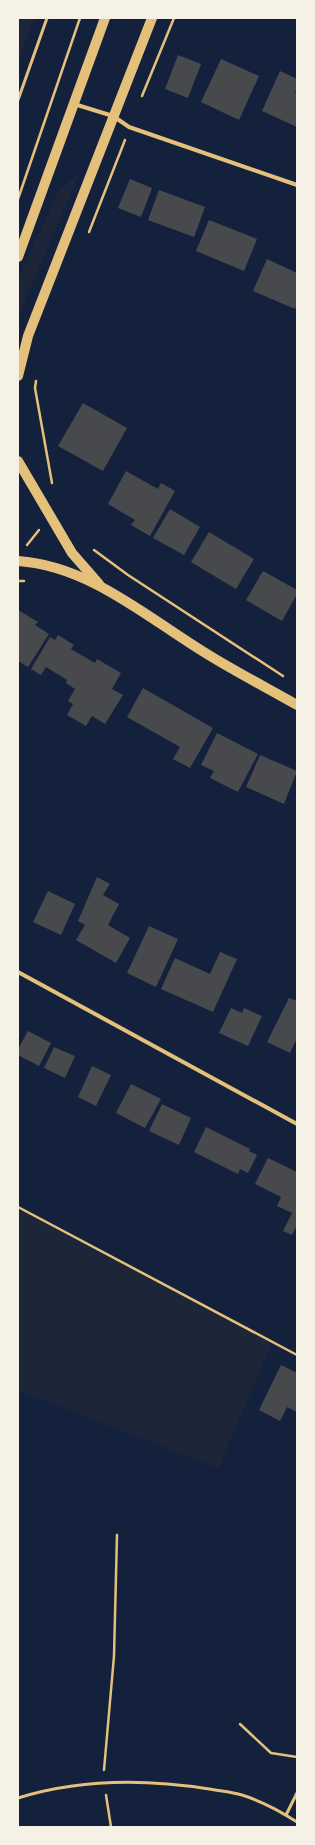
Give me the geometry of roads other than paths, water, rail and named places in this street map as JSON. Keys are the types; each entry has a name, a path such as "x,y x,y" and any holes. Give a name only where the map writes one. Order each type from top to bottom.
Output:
{"main road":[{"path":"18,257 105,18"},
{"path":"18,376 28,336 152,18"},
{"path":"18,461 72,553 100,585"},
{"path":"21,561 46,565 100,585 212,657 297,705"}],"street":[{"path":"74,103 113,116 129,127 297,185"},
{"path":"18,972 297,1124"}],"lane":[{"path":"18,100 47,18"},
{"path":"18,1798 44,1790 103,1782 186,1785 242,1795 286,1815 297,1822"},
{"path":"286,1815 297,1792"}]}
